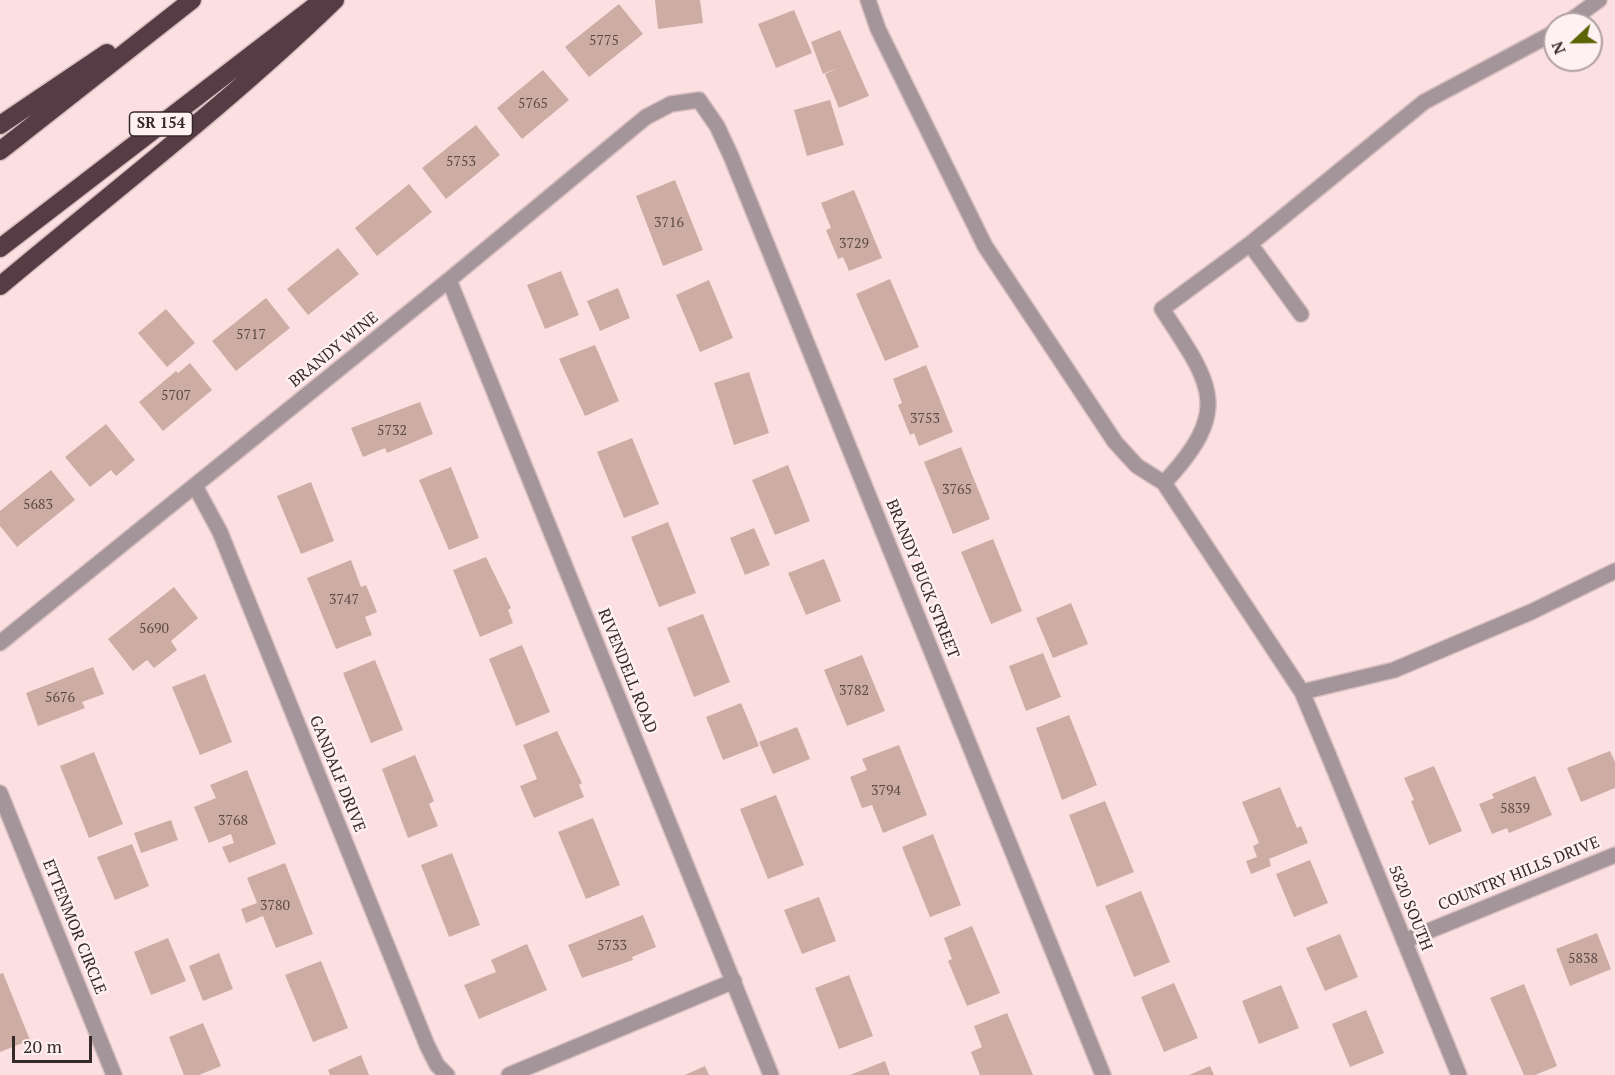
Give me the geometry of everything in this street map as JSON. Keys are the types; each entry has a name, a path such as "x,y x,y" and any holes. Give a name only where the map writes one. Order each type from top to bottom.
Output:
{"highway":[{"path":"0,125 135,35 182,0"},
{"path":"0,151 192,0"},
{"name":"SR 154","path":"0,248 322,0"},
{"path":"0,286 212,110 335,0"}],"street":[{"path":"868,0 878,29 985,246 1115,442 1137,466 1164,483 1184,462 1202,436 1209,412 1207,388 1196,361 1162,309 1250,244 1424,102 1543,38"},
{"path":"1582,12 1599,0"},
{"name":"BRANDY WINE","path":"0,644 646,117 671,104 699,100"},
{"name":"BRANDY BUCK STREET","path":"699,100 717,126 731,156 1103,1075"},
{"path":"1250,244 1301,314"},
{"name":"RIVENDELL ROAD","path":"449,280 771,1075"},
{"name":"5820 SOUTH","path":"1164,483 1302,692 1459,1075"},
{"name":"GANDALF DRIVE","path":"195,486 220,532 427,1045 437,1065 447,1075"},
{"path":"1302,692 1394,670 1531,612 1615,571"},
{"name":"ETTENMOR CIRCLE","path":"0,793 114,1075"},
{"name":"COUNTRY HILLS DRIVE","path":"1404,940 1615,855"},
{"path":"509,1075 734,981"}],"building":[{"path":"655,0 700,0 703,23 658,29"},
{"path":"619,4 643,34 589,77 565,47"},
{"path":"794,10 812,53 776,68 758,24"},
{"path":"840,30 869,96 839,108 825,74 840,67 823,74 811,42"},
{"path":"543,70 569,100 522,139 497,108"},
{"path":"830,100 844,145 807,156 794,110"},
{"path":"476,125 500,155 446,199 422,168"},
{"path":"675,180 703,250 663,266 636,196"},
{"path":"409,184 432,212 377,256 355,228"},
{"path":"854,190 882,258 849,271 843,257 838,259 826,230 831,228 821,203"},
{"path":"338,248 359,274 308,315 287,289"},
{"path":"561,271 579,315 545,329 527,285"},
{"path":"890,279 919,347 885,361 856,294"},
{"path":"709,280 733,338 700,352 676,295"},
{"path":"618,288 630,318 600,331 587,301"},
{"path":"266,298 290,328 236,371 212,341"},
{"path":"166,309 195,343 167,367 138,333"},
{"path":"595,345 619,401 585,416 559,359"},
{"path":"190,363 212,390 163,431 139,402 176,371 178,373"},
{"path":"926,365 953,432 919,446 914,433 910,435 898,405 902,403 893,379"},
{"path":"749,372 769,433 734,445 714,383"},
{"path":"420,402 433,434 387,453 385,448 363,457 351,428"},
{"path":"106,424 135,460 116,476 111,470 90,487 65,457"},
{"path":"632,438 659,504 624,518 597,452"},
{"path":"961,447 990,519 953,534 924,462"},
{"path":"788,465 810,521 775,535 752,480"},
{"path":"451,467 479,538 449,550 419,480"},
{"path":"51,470 75,500 17,547 0,526 0,511"},
{"path":"311,482 334,541 301,554 277,496"},
{"path":"668,522 696,593 659,607 631,537"},
{"path":"754,528 770,565 745,575 730,538"},
{"path":"993,539 1022,611 991,624 961,552"},
{"path":"486,557 511,608 508,610 513,623 480,637 453,570"},
{"path":"824,559 841,601 806,615 788,573"},
{"path":"351,560 361,587 366,585 377,612 365,617 372,635 336,649 307,578"},
{"path":"174,587 198,618 171,641 177,650 154,668 147,660 133,671 108,639"},
{"path":"1071,603 1088,644 1053,658 1036,618"},
{"path":"703,614 730,682 694,697 667,628"},
{"path":"522,645 550,712 516,726 489,659"},
{"path":"1043,653 1061,697 1026,711 1009,666"},
{"path":"862,655 885,711 847,726 824,670"},
{"path":"375,660 403,730 371,743 343,673"},
{"path":"93,667 104,694 82,702 85,708 38,726 26,693"},
{"path":"205,674 232,742 200,755 172,687"},
{"path":"741,703 759,746 723,760 706,717"},
{"path":"1069,715 1097,785 1062,800 1036,728"},
{"path":"797,727 810,759 773,774 759,742"},
{"path":"557,731 582,783 579,785 584,797 534,818 520,786 537,779 523,745"},
{"path":"899,745 927,815 883,833 872,805 862,808 850,777 867,770 862,759"},
{"path":"1610,751 1615,762 1615,788 1581,802 1567,768"},
{"path":"94,752 123,824 89,838 60,766"},
{"path":"415,755 434,801 429,804 438,826 408,838 382,769"},
{"path":"1434,766 1462,831 1429,845 1404,778"},
{"path":"247,770 276,844 229,863 222,847 234,843 231,834 209,843 194,807 216,798 210,785"},
{"path":"1535,776 1552,815 1509,833 1507,828 1492,834 1479,804 1494,798 1492,794"},
{"path":"1280,787 1297,828 1301,826 1308,843 1269,859 1271,866 1251,874 1246,861 1257,857 1253,846 1259,843 1242,802"},
{"path":"776,795 804,865 768,879 740,809"},
{"path":"1105,801 1134,872 1097,887 1069,815"},
{"path":"593,818 620,885 586,899 558,832"},
{"path":"171,820 178,840 141,853 134,833"},
{"path":"933,834 961,905 930,917 902,847"},
{"path":"132,844 149,886 115,900 97,857"},
{"path":"452,853 480,925 449,937 421,865"},
{"path":"1310,860 1328,903 1294,917 1276,874"},
{"path":"285,863 313,934 276,948 263,916 246,923 241,909 257,903 247,878"},
{"path":"1141,891 1170,962 1134,977 1105,906"},
{"path":"819,897 836,941 802,954 784,910"},
{"path":"643,915 656,947 632,957 633,960 582,978 568,945"},
{"path":"972,926 1000,993 967,1006 948,961 952,959 944,938"},
{"path":"1597,933 1611,969 1570,986 1556,949"},
{"path":"1340,934 1358,977 1325,991 1306,948"},
{"path":"168,938 186,981 151,995 134,952"},
{"path":"527,944 547,990 479,1019 464,985 496,972 491,960"},
{"path":"219,953 233,989 203,1001 189,966"},
{"path":"321,961 348,1028 313,1042 285,975"},
{"path":"3,973 30,1040 0,1052 0,974"},
{"path":"849,975 873,1036 839,1049 815,988"},
{"path":"1174,983 1198,1038 1164,1052 1141,997"},
{"path":"1524,984 1557,1066 1535,1075 1524,1075 1490,998"},
{"path":"1281,985 1299,1028 1259,1044 1242,1001"},
{"path":"1366,1010 1384,1053 1350,1067 1332,1024"},
{"path":"1007,1013 1033,1075 980,1075 971,1052 982,1047 974,1026"},
{"path":"203,1023 221,1066 199,1075 184,1075 169,1037"},
{"path":"361,1055 369,1075 330,1075 328,1070"},
{"path":"885,1061 890,1075 850,1075"},
{"path":"705,1066 709,1075 685,1075"},
{"path":"1210,1066 1214,1075 1189,1075"}]}
